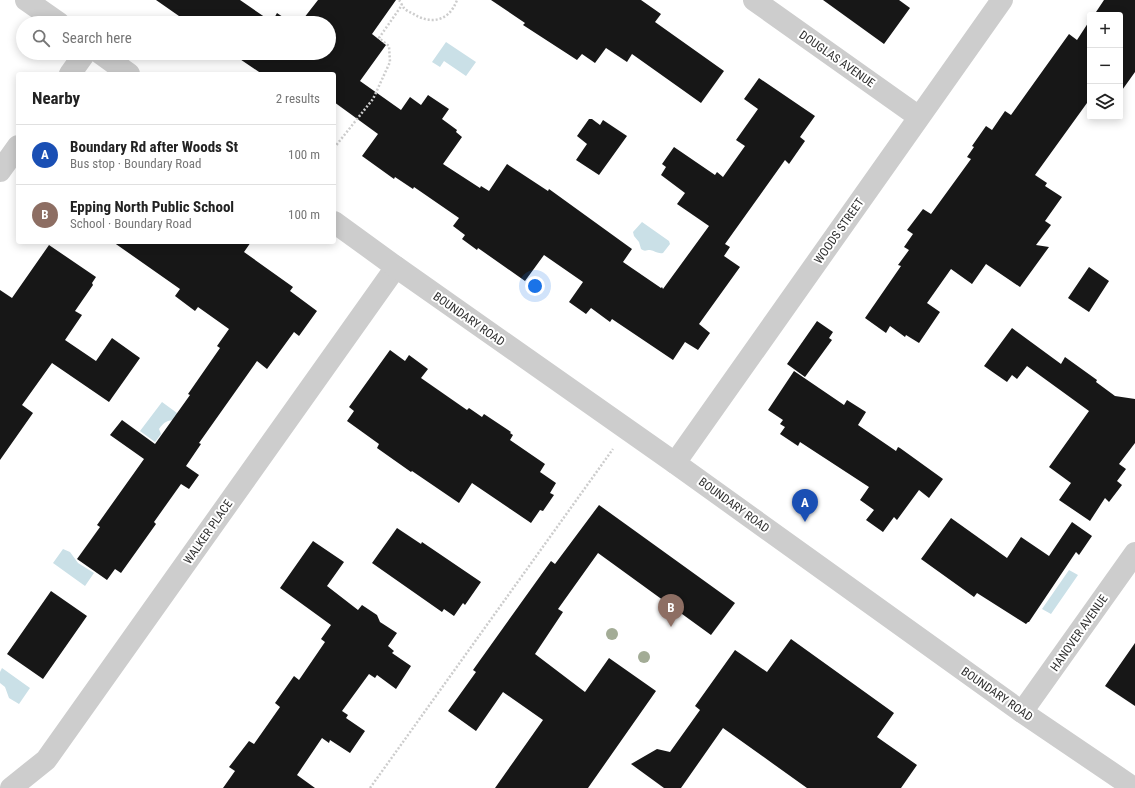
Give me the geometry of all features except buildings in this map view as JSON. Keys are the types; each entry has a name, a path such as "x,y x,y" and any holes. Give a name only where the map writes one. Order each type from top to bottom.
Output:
{"street":[{"path":"26,0 49,16"},
{"name":"DOUGLAS AVENUE","path":"754,0 919,117"},
{"name":"WOODS STREET","path":"675,463 1002,0"},
{"path":"71,72 80,60"},
{"path":"110,60 126,72"},
{"path":"0,172 16,149"},
{"name":"BOUNDARY ROAD","path":"336,223 675,463 1022,712 1134,788"},
{"name":"WALKER PLACE","path":"11,788 46,760 396,267"},
{"name":"HANOVER AVENUE","path":"1022,712 1135,553"}],"path":[{"path":"399,0 404,9 420,19 433,21 444,16 454,7 457,0"},
{"path":"336,146 373,100 390,62 389,46 379,38 402,5"},
{"path":"370,788 627,429"}],"water":[{"path":"446,42 476,62 466,76 444,61 440,67 432,62"},
{"path":"642,222 669,241 670,244 663,253 650,250 645,251 641,249 633,232"},
{"path":"162,402 177,413 176,420 168,421 162,425 159,429 161,434 155,442 140,431"},
{"path":"63,549 70,552 78,563 94,573 85,586 53,563"},
{"path":"1069,570 1078,575 1051,614 1042,609"},
{"path":"2,668 30,688 19,704 9,698 5,687 0,683 0,672"}],"place":[{"name":"Boundary Rd after Woods St","path":"805,522"},
{"name":"Epping North Public School","path":"671,627"}]}
